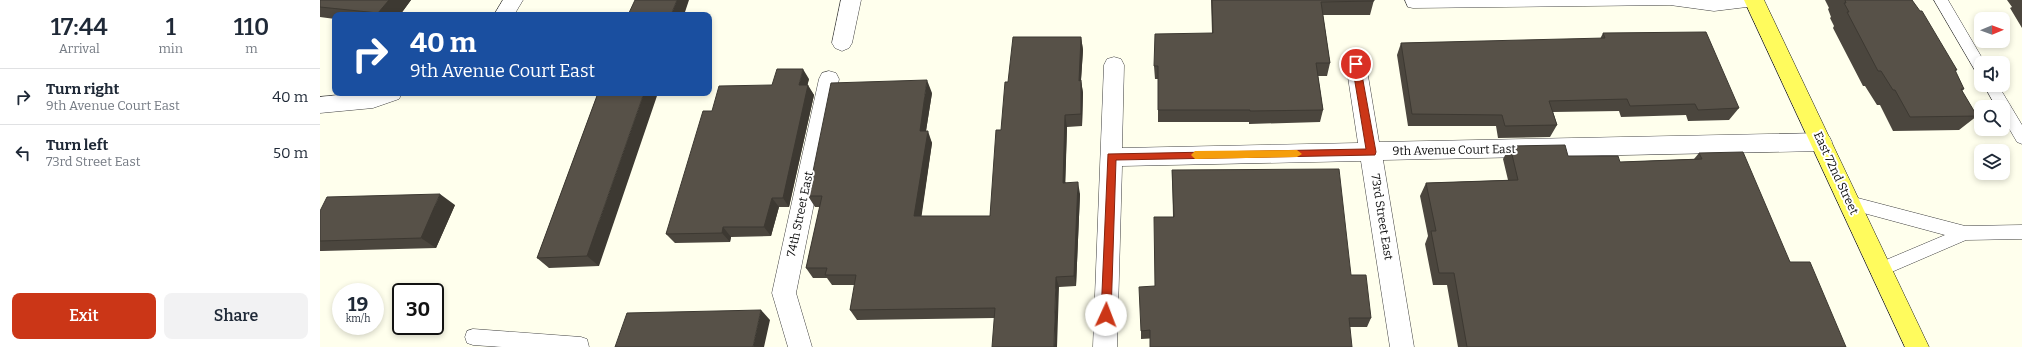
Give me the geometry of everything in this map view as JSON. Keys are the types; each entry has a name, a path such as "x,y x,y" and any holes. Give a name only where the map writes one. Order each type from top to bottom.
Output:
{"main road":[{"name":"East 72nd Street","path":"1755,1 1917,347"}],"street":[{"path":"506,12 513,0"},
{"path":"842,43 851,0"},
{"name":"73rd Street East","path":"1356,64 1372,152 1402,347"},
{"path":"1105,347 1114,65"},
{"name":"74th Street East","path":"800,347 784,293 829,79"},
{"path":"320,105 373,100 384,96"},
{"name":"9th Avenue Court East","path":"1111,157 1821,142"}],"lane":[{"path":"1412,0 1413,3 1670,0 1714,6 1755,1"},
{"path":"1941,0 1974,56"},
{"path":"1995,92 2022,138"},
{"path":"1850,203 1965,233 2022,232"},
{"path":"1880,270 1965,233"},
{"path":"473,337 581,345 580,347"}],"building":[{"path":"320,0 389,0 379,12 320,7"},
{"path":"635,0 677,0 672,12 629,12"},
{"path":"1212,0 1374,1 1321,2 1330,63 1316,63 1323,110 1158,110 1158,66 1154,66 1155,34 1213,33"},
{"path":"1845,0 1912,0 1920,11 1922,11 1957,70 1955,70 1964,89 1961,89 1974,111 1974,116 1910,117 1895,90 1893,90 1881,71 1878,71 1847,12 1849,12 1844,3 1846,3"},
{"path":"1706,32 1739,108 1698,110 1695,104 1630,106 1627,99 1549,101 1557,125 1505,126 1502,115 1412,114 1401,43 1605,38 1603,33"},
{"path":"1013,37 1081,37 1079,81 1081,80 1081,114 1065,115 1063,183 1078,182 1074,276 1056,277 1054,347 992,347 995,308 850,310 856,275 825,275 827,268 806,268 822,196 808,196 831,83 927,80 920,131 928,131 914,216 990,216 996,130 1001,130 1005,82 1008,82"},
{"path":"777,69 803,69 799,85 808,85 783,198 772,198 764,227 723,227 722,233 666,234 703,111 712,111 719,86 772,85"},
{"path":"597,96 643,96 587,256 537,258"},
{"path":"1565,145 1568,156 1618,156 1620,162 1702,159 1699,153 1743,152 1790,262 1810,262 1846,347 1467,347 1454,273 1439,273 1431,231 1436,231 1426,183 1518,180 1510,146"},
{"path":"1339,169 1351,275 1366,275 1371,318 1349,318 1352,347 1150,347 1150,330 1141,331 1139,287 1155,286 1154,217 1174,217 1172,170"},
{"path":"440,194 421,238 320,241 320,211 327,197"},
{"path":"761,310 753,347 615,347 627,313"}],"slow traffic":[{"path":"1195,155 1297,154"}],"route":[{"path":"1106,315 1111,157 1372,152 1356,64"}]}
